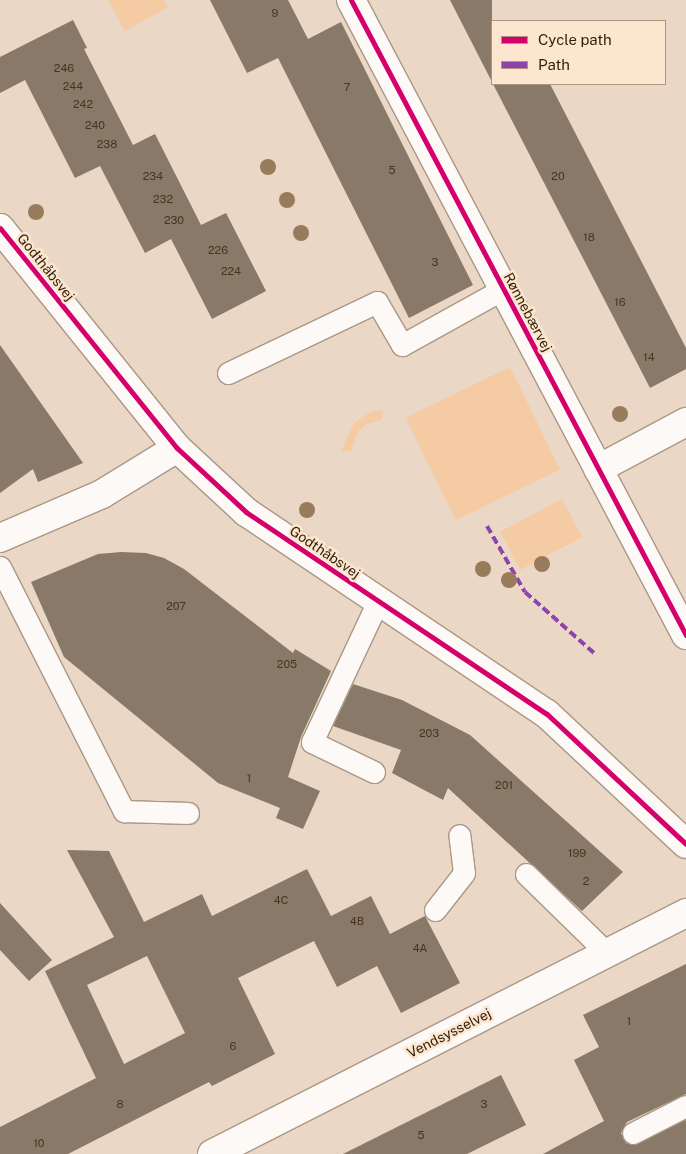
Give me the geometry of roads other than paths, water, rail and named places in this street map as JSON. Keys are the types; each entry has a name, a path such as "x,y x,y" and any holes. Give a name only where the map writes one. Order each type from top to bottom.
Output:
{"street":[{"name":"Rønnebærvej","path":"351,0 686,635"},
{"name":"Godthåbsvej","path":"0,228 177,448 246,512 547,714 686,844"},
{"path":"598,469 686,422"},
{"path":"0,538 102,494 177,448"},
{"name":"Vendsysselvej","path":"212,1154 686,913"}],"lane":[{"path":"228,373 377,302 402,344 503,289"},
{"path":"0,567 124,811 188,813"},
{"path":"374,772 312,742 378,601"},
{"path":"435,910 464,873 459,835"},
{"path":"526,874 607,953"},
{"path":"633,1133 686,1106"}]}
